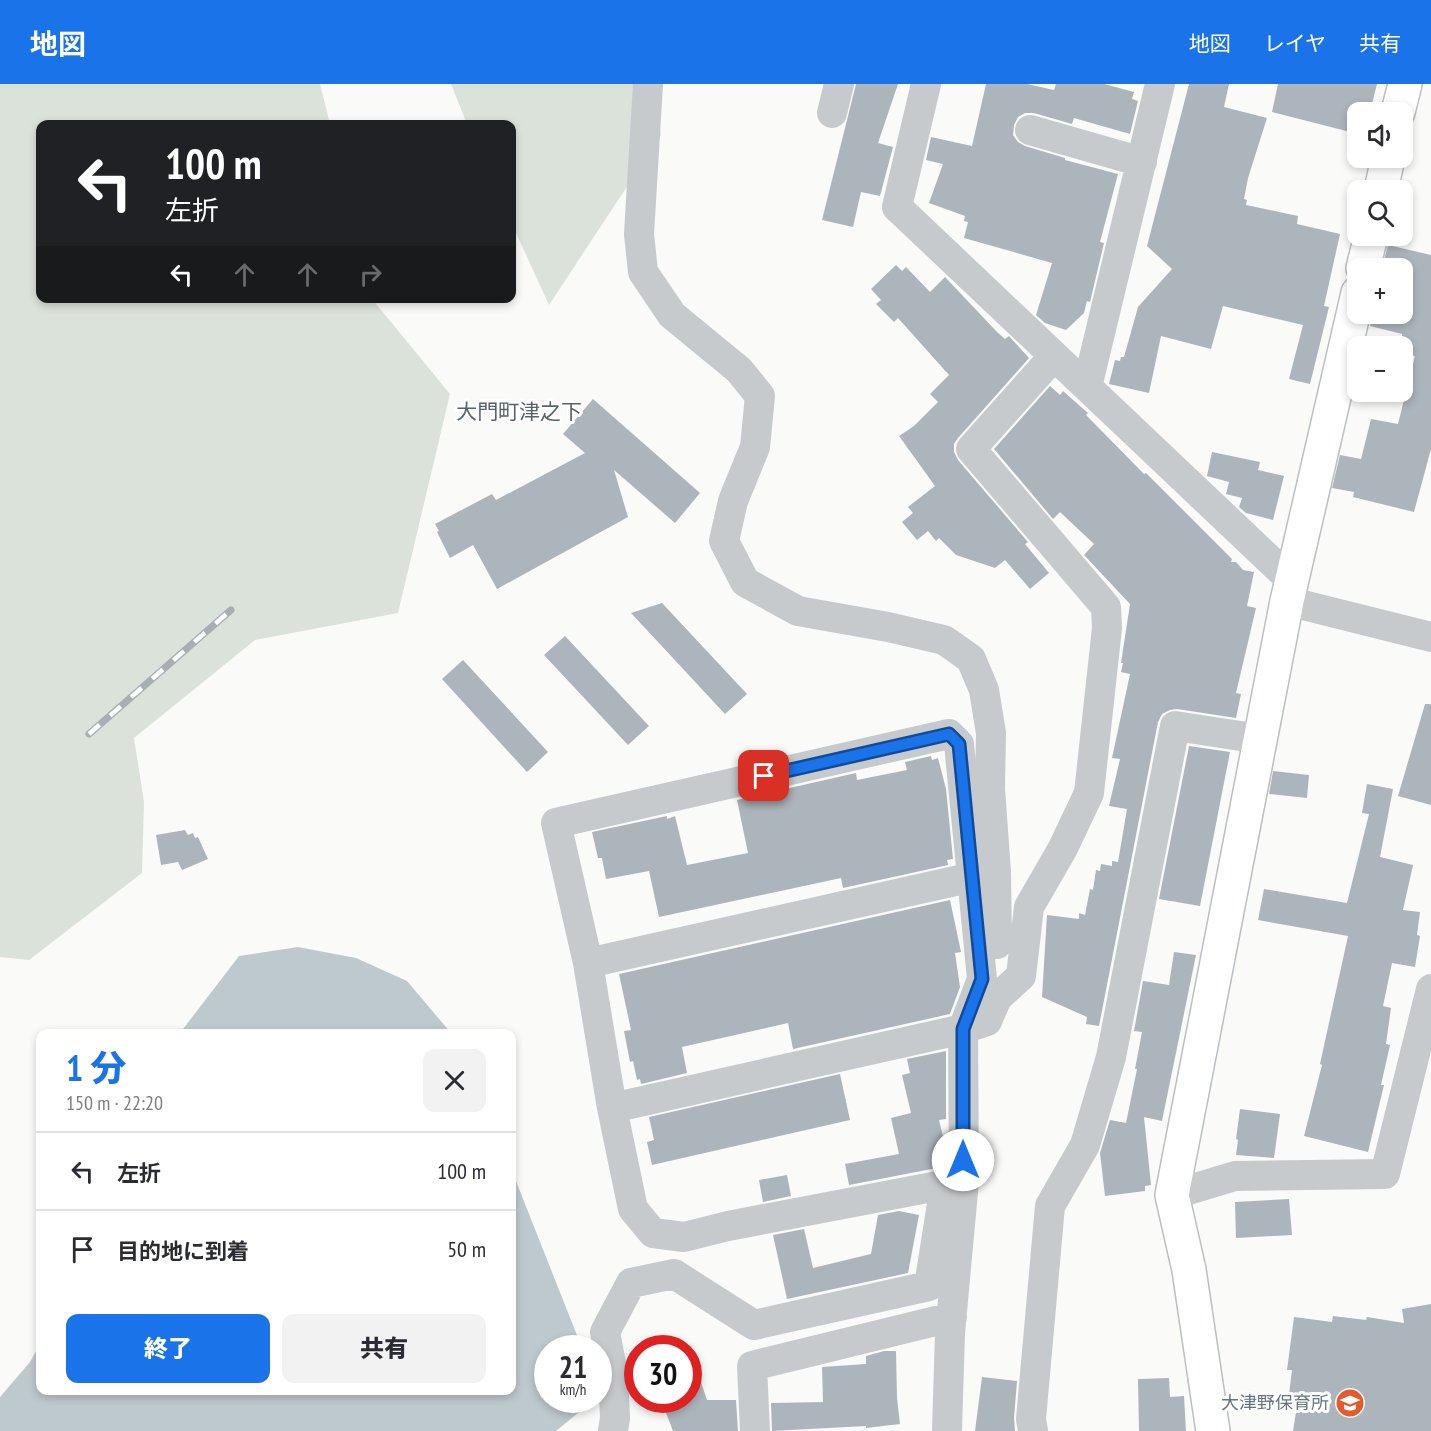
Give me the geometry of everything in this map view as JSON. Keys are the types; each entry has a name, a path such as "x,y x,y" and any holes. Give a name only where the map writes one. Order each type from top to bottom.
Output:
{"street":[{"path":"648,84 639,234 643,272 672,315 739,370 760,396 755,447 733,501 724,541 745,582 798,611 944,639 971,659 984,690 991,733 990,789 996,872 998,998"},
{"path":"832,113 839,84"},
{"path":"926,84 897,207 1088,387 1290,591 1431,637"},
{"path":"1088,387 1160,84"},
{"path":"1400,102 1405,84"},
{"path":"1030,130 1142,162"},
{"path":"1214,1431 1189,1270 1172,1195 1290,591 1351,324"},
{"path":"612,1108 963,1029 987,1021 998,998 1021,976 1029,907 1063,848 1089,793 1107,628 1106,607 971,449 1054,356"},
{"path":"1033,1431 1030,1419 1050,1206 1085,1145 1111,1057 1175,726 1260,739"},
{"path":"947,1431 954,1183 963,1029 982,979 959,744 949,734 556,823 588,963 612,1108 633,1209 654,1233 684,1237 728,1226 954,1183"},
{"path":"588,963 973,877"},
{"path":"1172,1195 1235,1176 1384,1174 1431,989"},
{"path":"613,1431 615,1418 613,1374 605,1332 631,1283 674,1274 754,1325 929,1286 954,1183"},
{"path":"754,1431 752,1366 952,1317"}],"shaded area":[{"path":"0,84 320,84 329,120 36,120 36,303 375,303 450,394 398,613 255,640 134,738 144,802 142,873 29,960 0,957"},
{"path":"451,84 652,84 661,135 549,305 516,233 516,120 465,120"},
{"path":"298,947 356,958 407,981 448,1029 183,1029 239,956"},
{"path":"516,1181 577,1335 534,1335 534,1413 578,1413 556,1431 0,1431 0,1397 30,1362 36,1351 36,1395 516,1395"}],"building":[{"path":"856,84 898,84 878,143 893,147 880,196 861,192 853,227 822,220"},
{"path":"986,84 1027,84 1054,90 1056,84 1104,84 1134,92 1132,99 1138,101 1130,134 1074,118 1072,124 1034,113 1025,113 1018,117 1014,125 1013,135 1025,146 1065,158 1065,160 1118,174 1100,242 1104,243 1090,302 1087,301 1084,313 1066,330 1045,323 1036,315 1052,263 964,238 968,222 964,221 965,216 929,203 943,164 926,160 931,137 972,146"},
{"path":"1189,84 1229,84 1224,107 1267,118 1248,178 1244,199 1247,200 1246,205 1298,216 1297,224 1340,234 1324,306 1329,307 1310,384 1289,379 1303,325 1223,306 1211,349 1161,336 1149,393 1109,384 1115,360 1120,361 1121,357 1124,357 1138,307 1172,269 1147,246"},
{"path":"1278,84 1377,84 1372,102 1347,102 1347,131 1272,112"},
{"path":"1388,246 1431,255 1431,449 1414,512 1353,497 1354,492 1332,488 1340,455 1361,459 1371,419 1398,424 1404,402 1413,402 1415,356 1413,356 1413,336 1402,336 1402,334 1370,326 1370,324 1413,324 1413,258 1385,258"},
{"path":"896,265 902,271 906,267 930,292 945,277 997,332 1005,339 1009,336 1029,358 958,438 954,444 954,452 958,460 1028,542 1025,544 1049,573 1030,589 1005,560 995,568 956,555 939,538 936,541 928,531 917,540 902,522 913,513 908,507 935,486 899,436 914,426 938,402 930,394 949,375 898,318 894,322 876,304 881,300 871,289"},
{"path":"1050,386 1060,395 1063,391 1088,413 1086,415 1232,559 1231,562 1236,562 1243,570 1254,572 1247,606 1256,608 1236,693 1241,694 1236,718 1177,709 1162,714 1158,722 1099,1026 1086,1024 1087,1017 1042,997 1047,915 1079,919 1079,913 1085,915 1090,889 1093,890 1096,870 1100,871 1101,864 1112,866 1112,861 1118,862 1127,809 1109,806 1120,759 1112,758 1130,674 1121,672 1123,663 1121,663 1130,604 1084,555 1094,544 1060,512 1053,519 994,449"},
{"path":"593,399 700,493 675,523 614,470 628,517 497,589 473,545 450,558 435,524 492,494 496,500 585,453 563,434"},
{"path":"1212,452 1260,462 1258,470 1284,476 1273,520 1246,513 1239,507 1242,498 1226,494 1229,482 1207,476"},
{"path":"662,603 747,694 725,714 631,613"},
{"path":"565,636 649,726 628,745 544,655"},
{"path":"463,660 548,752 527,772 442,679"},
{"path":"1425,704 1431,704 1431,805 1398,796"},
{"path":"1189,746 1230,752 1200,906 1159,899"},
{"path":"931,756 932,760 938,758 946,789 953,859 947,860 948,865 843,888 841,878 659,917 649,871 606,879 602,858 598,858 592,832 667,816 667,819 675,816 687,865 748,853 737,800 856,773 857,780 907,770 905,762"},
{"path":"1273,771 1309,775 1307,798 1269,794"},
{"path":"1367,784 1393,789 1380,857 1413,865 1403,910 1420,912 1417,935 1420,936 1415,967 1392,963 1383,1006 1391,1008 1386,1044 1390,1045 1381,1085 1384,1085 1368,1152 1304,1136 1322,1065 1320,1064 1348,936 1258,920 1264,889 1347,903 1369,814 1362,813"},
{"path":"185,830 188,835 193,833 195,838 198,837 208,859 182,870 178,862 161,865 156,835"},
{"path":"950,900 961,952 955,953 960,987 950,1014 793,1049 788,1023 682,1047 687,1073 641,1084 640,1079 637,1080 633,1061 630,1062 624,1031 631,1030 619,974"},
{"path":"1174,952 1196,955 1162,1121 1144,1117 1151,1185 1145,1186 1145,1191 1105,1196 1100,1153 1110,1120 1126,1123 1142,1032 1134,1031 1143,981 1169,985"},
{"path":"946,1051 946,1119 939,1120 947,1153 947,1166 849,1185 845,1164 899,1154 891,1118 911,1113 902,1075 910,1073 907,1059"},
{"path":"840,1074 850,1120 652,1165 647,1142 654,1140 649,1117"},
{"path":"1240,1109 1280,1114 1274,1158 1236,1155"},
{"path":"787,1175 791,1196 763,1202 759,1180"},
{"path":"1289,1199 1292,1235 1236,1238 1235,1202"},
{"path":"899,1211 919,1215 908,1273 787,1299 773,1235 804,1229 813,1268 871,1254 878,1215"},
{"path":"1431,1304 1431,1431 1293,1431 1296,1412 1287,1411 1292,1370 1287,1370 1294,1317 1332,1322 1333,1316 1366,1320 1367,1317 1404,1323 1402,1309"},
{"path":"884,1351 896,1351 900,1424 866,1428 866,1426 772,1431 771,1403 823,1402 822,1367 866,1364 866,1356"},
{"path":"982,1377 1017,1381 1015,1431 975,1431"},
{"path":"1169,1378 1170,1397 1184,1396 1186,1431 1139,1431 1138,1379"},
{"path":"702,1385 707,1400 736,1400 738,1431 673,1431 666,1413 702,1413"}],"railway":[{"path":"89,734 231,610"}],"place":[{"name":"大津野保育所","path":"1350,1403"}],"district":[{"name":"大門町津之下","path":"519,412"}],"route":[{"path":"764,776 949,734 959,744 982,979 963,1029 963,1160"}]}
